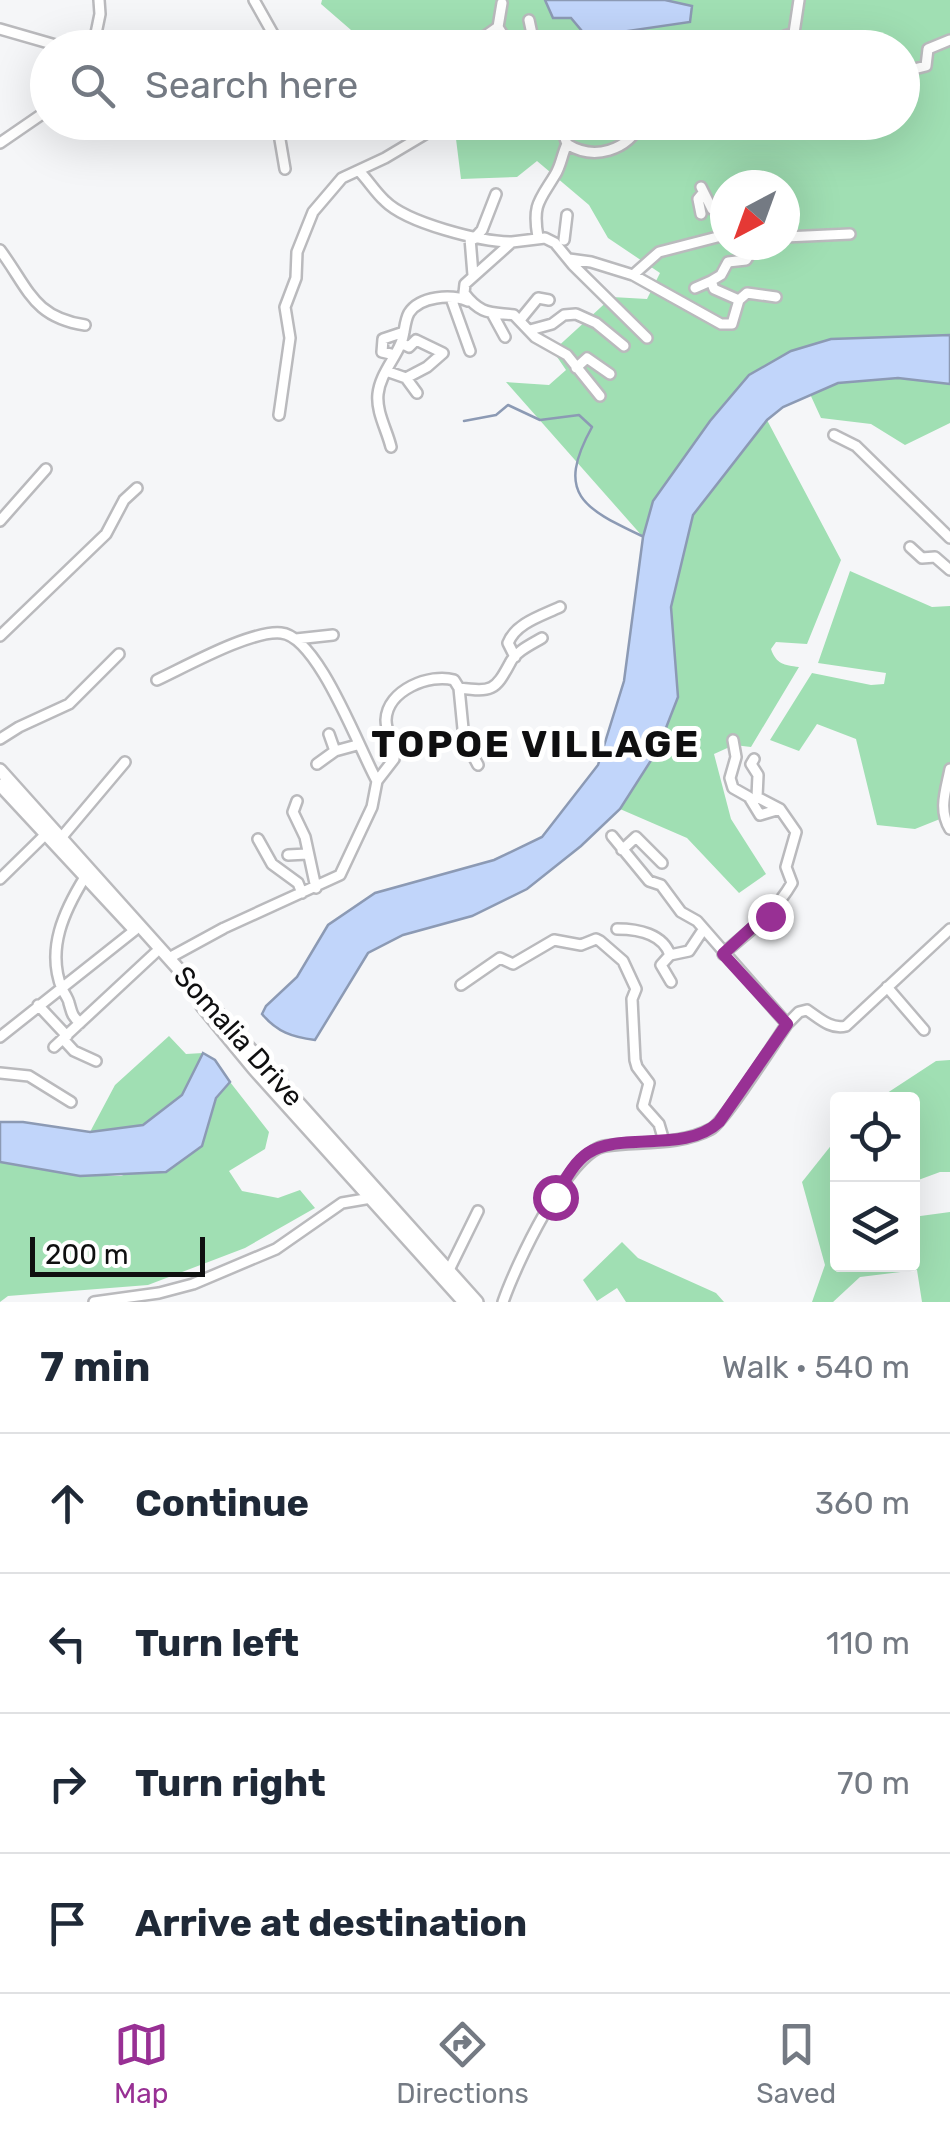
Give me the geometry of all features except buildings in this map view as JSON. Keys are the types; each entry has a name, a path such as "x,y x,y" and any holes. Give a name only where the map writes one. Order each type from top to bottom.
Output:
{"main road":[{"name":"Somalia Drive","path":"0,770 477,1302"},
{"name":"Somalia Drive","path":"0,785 156,953 254,1070 464,1302"}],"street":[{"path":"97,30 99,0"},
{"path":"254,0 271,30"},
{"path":"794,30 799,0"},
{"path":"499,30 502,4"},
{"path":"529,20 531,30"},
{"path":"494,30 498,27"},
{"path":"0,29 30,38"},
{"path":"920,68 926,66 928,49 950,40"},
{"path":"0,143 30,122"},
{"path":"280,140 285,169"},
{"path":"280,415 290,338 285,307 296,278 295,261 304,230 322,199 342,178 414,140"},
{"path":"538,237 537,204 556,174 566,140"},
{"path":"567,144 589,154 613,150 627,140"},
{"path":"358,171 390,205 472,238 512,242 538,237 555,243 647,338"},
{"path":"701,214 698,199 702,190 710,205"},
{"path":"308,193 322,199"},
{"path":"472,238 482,230 496,194"},
{"path":"564,240 568,215"},
{"path":"800,236 850,234"},
{"path":"472,238 473,275"},
{"path":"633,276 658,252 710,239"},
{"path":"453,297 512,242"},
{"path":"0,251 45,312 65,322 85,325"},
{"path":"569,259 633,276 728,326 734,321 739,300 747,293 776,297"},
{"path":"695,288 721,275 728,262 746,260"},
{"path":"712,281 714,289 739,300"},
{"path":"465,284 464,293 475,305"},
{"path":"453,297 470,352"},
{"path":"391,448 378,397 403,338 407,317 415,306 430,299 453,297 493,315 505,337"},
{"path":"520,320 538,298 549,300"},
{"path":"493,315 510,314 534,338 557,347 600,396"},
{"path":"534,338 564,315 576,314 586,316 624,346"},
{"path":"395,355 382,352 383,338 403,338"},
{"path":"403,338 409,346 416,340 443,352 428,367 406,378"},
{"path":"576,368 587,358 610,374"},
{"path":"386,371 406,378 418,393"},
{"path":"834,435 856,446 950,538"},
{"path":"0,520 46,469"},
{"path":"0,636 106,534 116,512 137,488"},
{"path":"910,547 922,558 935,557 950,570"},
{"path":"516,657 508,643 510,636 521,626 560,607"},
{"path":"158,680 264,634 285,633 296,638 321,667 377,781"},
{"path":"296,638 333,635"},
{"path":"169,958 340,875 372,807 377,781 394,759 386,720 399,696 422,680 432,678 450,679 460,688 486,691 505,677 516,657 542,638"},
{"path":"0,739 19,726 70,704 119,654"},
{"path":"460,688 464,739 478,764"},
{"path":"329,734 335,750"},
{"path":"733,740 736,757 730,778 734,788 749,796 760,815 780,809"},
{"path":"317,764 335,750 357,744"},
{"path":"723,954 770,916 792,883 786,867 796,832 780,809 757,796 758,776 751,764 754,759"},
{"path":"61,838 125,762"},
{"path":"950,769 944,800 944,819 950,829"},
{"path":"285,800 295,806 316,888"},
{"path":"0,879 46,834"},
{"path":"612,836 649,881 663,888 787,1024"},
{"path":"258,838 272,864 298,884 302,893"},
{"path":"622,850 632,838 640,838 662,862"},
{"path":"288,855 307,854"},
{"path":"80,1022 72,1016 61,987 56,938 85,878"},
{"path":"503,1302 555,1197 580,1160 601,1147 664,1141 714,1128 787,1024 803,1010 841,1028 950,928"},
{"path":"617,929 658,937 670,955"},
{"path":"0,1037 135,930"},
{"path":"670,982 661,965 670,955 688,951 703,930"},
{"path":"941,938 950,948"},
{"path":"461,985 500,958 513,964 554,940 581,945 600,940 626,965 636,989 632,999 635,1060 649,1083 643,1106 659,1124 664,1141"},
{"path":"54,1047 156,953"},
{"path":"887,987 924,1030"},
{"path":"38,1005 74,1051 96,1061"},
{"path":"0,1073 29,1076 71,1102"},
{"path":"94,1302 192,1284 276,1249 342,1203 371,1198"},
{"path":"449,1270 478,1211"}],"green space":[{"path":"322,0 950,0 950,335 909,338 749,375 710,421 653,501 643,537 506,382 549,385 566,370 553,351 612,297 647,299 660,273 608,238 589,205 537,161 517,177 461,179 456,140 920,140 920,30 351,30 321,4"},
{"path":"898,378 950,384 950,423 905,445 871,424 821,418 810,394 838,383"},
{"path":"767,420 841,560 807,644 776,642 771,649 781,663 799,667 751,747 734,745 714,754 731,819 766,874 739,893 687,838 620,809 657,751 678,697 671,607 693,515"},
{"path":"850,571 932,607 950,606 950,815 915,829 877,825 856,739 817,724 799,751 770,740 812,673 884,684 886,673 818,663"},
{"path":"169,1036 186,1054 203,1053 182,1095 143,1125 90,1132 115,1085"},
{"path":"950,1060 950,1172 920,1179 920,1092 889,1092 936,1061"},
{"path":"230,1082 269,1132 265,1149 229,1171 242,1191 278,1198 300,1190 315,1208 245,1248 148,1285 8,1296 0,1302 0,1162 80,1176 121,1176 202,1146 216,1098"},
{"path":"830,1147 830,1272 901,1272 860,1277 833,1302 812,1302 825,1265 802,1182"},
{"path":"950,1212 950,1302 922,1302 917,1272 920,1216"},
{"path":"622,1242 638,1258 716,1293 724,1302 626,1302 617,1288 597,1301 583,1280"}],"water":[{"path":"545,0 665,0 692,6 690,22 635,30 581,30 571,18 553,18"},
{"path":"950,335 950,384 898,378 838,383 783,407 767,420 693,515 671,607 678,697 657,751 620,809 527,889 472,916 403,935 368,953 315,1040 286,1033 273,1025 262,1014 266,1006 297,977 328,925 375,893 494,860 542,837 598,765 624,681 643,537 653,501 710,421 749,375 791,351 831,339"},
{"path":"203,1053 215,1060 230,1082 216,1098 202,1146 166,1172 80,1176 0,1162 0,1122 90,1132 143,1125 182,1095"}],"waterway":[{"path":"464,421 496,415 508,405 540,420 579,415 592,427 576,468 581,496 604,517 642,536"}],"district":[{"name":"TOPOE VILLAGE","path":"536,744"}],"route":[{"path":"555,1197 574,1167 594,1149 680,1139 714,1128 719,1122 787,1024 723,954 770,916"}]}
